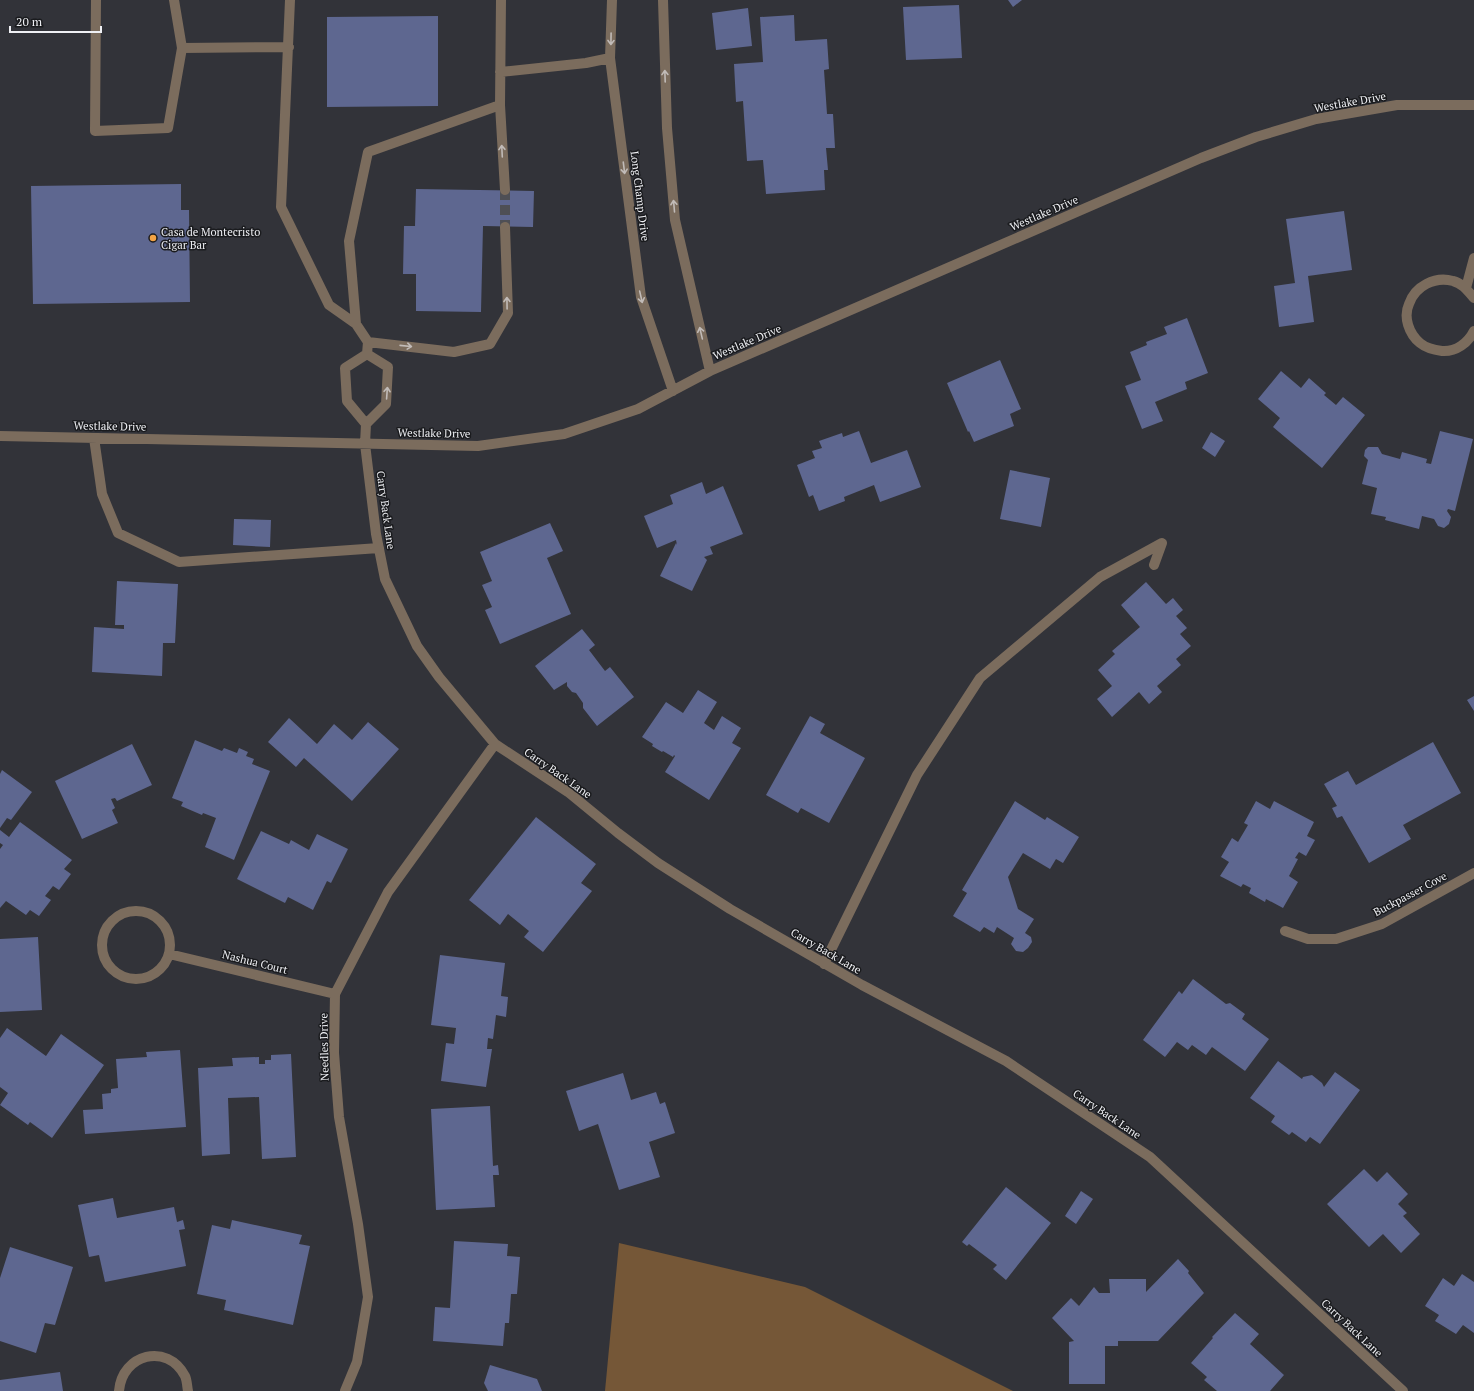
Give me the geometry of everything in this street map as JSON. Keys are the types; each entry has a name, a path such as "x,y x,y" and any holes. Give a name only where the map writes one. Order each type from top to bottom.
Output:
{"street":[{"path":"96,0 95,130 168,128 182,48 174,0"},
{"path":"290,0 281,207 329,305 356,324 368,342 367,354"},
{"path":"501,0 500,104 505,190"},
{"name":"Long Champ Drive","path":"612,0 610,58 640,297 673,391"},
{"path":"663,0 667,128 676,220 710,371"},
{"path":"182,48 289,47"},
{"path":"500,72 586,63 610,58"},
{"path":"356,324 349,242 368,152 500,104"},
{"name":"Westlake Drive","path":"0,436 478,446 564,434 638,409 710,371 1201,158 1256,137 1316,119 1398,105 1474,105"},
{"path":"368,342 454,352 490,344 508,313 505,227"},
{"path":"1466,288 1474,258"},
{"path":"1474,298 1466,288 1454,281 1440,279 1426,284 1415,292 1408,304 1407,318 1411,332 1420,343 1432,350 1446,351 1459,347 1470,339 1474,331"},
{"path":"367,354 388,367 386,404 366,424 347,401 345,368 367,354"},
{"name":"Carry Back Lane","path":"366,424 365,444 379,548 385,579 417,646 439,678 495,744 568,792 618,834 730,909 862,986 1006,1061 1150,1158 1403,1391"},
{"path":"94,438 102,494 118,533 179,562 379,548"},
{"path":"824,964 917,775 980,678 1100,577 1162,543 1154,565"},
{"name":"Needles Drive","path":"345,1391 357,1362 368,1297 358,1224 339,1117 334,1053 335,994 388,892 495,744"},
{"name":"Buckpasser Cove","path":"1285,931 1308,938 1336,939 1382,924 1474,873"},
{"path":"130,911 144,912 156,917 166,927 170,940 169,954 164,966 154,975 141,980 127,979 115,973 106,964 101,950 102,937 108,925 118,916 130,911"},
{"name":"Nashua Court","path":"169,954 335,994"},
{"path":"119,1391 122,1376 129,1365 141,1358 155,1355 168,1358 179,1366 186,1377 188,1391"}],"shaded area":[{"path":"619,1243 805,1287 1013,1391 605,1391"}],"building":[{"path":"1008,0 1022,0 1013,7"},
{"path":"959,5 962,58 906,60 903,7"},
{"path":"748,8 752,46 716,50 712,13"},
{"path":"794,15 795,41 827,39 829,69 824,70 827,114 833,114 835,148 826,148 828,170 824,170 825,190 766,194 763,160 747,161 743,101 736,102 734,64 763,62 760,17"},
{"path":"438,16 438,106 327,107 327,17"},
{"path":"181,184 181,210 189,210 190,302 33,304 31,186"},
{"path":"416,189 534,191 533,227 483,226 481,312 416,311 416,274 403,274 404,226 415,226"},
{"path":"1344,211 1352,270 1308,276 1314,322 1279,327 1274,286 1295,283 1286,219"},
{"path":"1187,318 1208,373 1185,382 1187,389 1155,402 1163,421 1142,429 1125,386 1141,380 1130,352 1147,345 1146,342 1167,334 1164,327"},
{"path":"1000,360 1021,409 1010,414 1014,426 974,442 969,431 968,432 947,383"},
{"path":"1281,371 1301,388 1309,378 1326,393 1324,395 1336,405 1343,397 1365,415 1322,468 1273,427 1280,418 1258,399"},
{"path":"859,431 871,463 907,450 921,487 880,502 874,485 844,497 845,501 819,511 813,495 809,497 797,465 815,458 812,451 822,448 819,441 842,433 843,437"},
{"path":"1440,431 1473,439 1455,511 1448,509 1447,511 1451,517 1449,524 1444,528 1438,526 1434,519 1422,516 1419,529 1385,520 1386,517 1371,514 1377,488 1362,484 1368,460 1364,456 1365,450 1368,447 1378,447 1382,454 1400,459 1402,452 1427,459 1426,463 1431,464"},
{"path":"1211,432 1225,441 1215,457 1202,448"},
{"path":"1010,470 1050,478 1041,527 1000,519"},
{"path":"702,482 706,494 723,486 743,534 710,547 713,554 704,557 707,560 692,591 660,576 676,543 677,545 676,540 657,548 644,516 673,504 670,495"},
{"path":"234,519 271,520 270,547 233,545"},
{"path":"550,523 563,551 547,558 571,614 500,644 485,610 492,607 482,585 492,581 480,552"},
{"path":"117,581 178,584 175,643 163,643 162,676 92,672 94,627 124,629 124,625 115,625"},
{"path":"1146,582 1166,604 1173,598 1183,610 1176,616 1187,628 1180,634 1191,646 1176,659 1181,665 1157,686 1162,692 1149,704 1139,692 1112,717 1097,699 1112,686 1098,670 1115,654 1112,651 1140,627 1121,605"},
{"path":"582,629 595,645 589,650 605,671 610,667 634,697 597,726 583,708 583,703 576,693 572,692 567,686 567,682 554,690 535,666"},
{"path":"698,690 717,702 704,723 714,730 722,716 741,728 732,743 741,748 709,800 665,772 675,756 674,755 673,757 663,751 662,752 642,737 666,702 683,713"},
{"path":"1474,696 1474,711 1467,700"},
{"path":"810,716 825,724 820,733 865,758 829,823 801,808 798,813 766,795"},
{"path":"289,718 317,744 334,724 352,740 368,722 399,749 352,801 304,758 296,767 268,742"},
{"path":"195,740 222,751 224,748 237,753 239,748 248,752 246,756 254,759 252,764 270,771 234,860 205,847 216,818 203,813 202,815 181,806 183,802 172,798"},
{"path":"1433,742 1461,793 1403,825 1411,839 1369,863 1342,816 1337,818 1332,808 1337,806 1324,784 1348,771 1356,785"},
{"path":"132,744 152,785 117,801 115,798 111,799 115,808 112,810 118,823 82,839 55,781"},
{"path":"2,770 32,792 11,820 7,818 0,828 0,774"},
{"path":"1015,801 1045,820 1047,817 1079,837 1063,863 1056,859 1050,869 1023,853 1008,877 1018,909 1034,919 1025,933 1031,937 1032,942 1023,952 1016,951 1011,944 1014,938 997,927 994,933 984,927 980,932 953,916 967,893 962,890"},
{"path":"1256,801 1270,809 1274,801 1314,822 1307,836 1315,840 1306,856 1299,852 1295,858 1298,859 1289,876 1298,882 1283,908 1266,899 1265,902 1249,893 1251,888 1243,884 1241,887 1220,876 1229,862 1221,857 1232,838 1238,842 1248,825 1244,823"},
{"path":"536,817 596,864 581,883 592,891 543,952 524,937 529,931 508,914 500,925 469,900"},
{"path":"20,822 72,860 64,869 71,874 59,890 53,886 45,896 51,900 39,916 30,910 26,915 6,901 0,908 0,849 3,845 0,843 0,830 9,837"},
{"path":"261,831 289,844 291,840 309,850 317,834 348,849 331,883 327,881 313,910 288,897 285,903 237,879"},
{"path":"38,937 42,1010 0,1012 0,939"},
{"path":"440,955 505,963 501,996 508,997 506,1017 496,1015 493,1039 488,1038 487,1049 492,1049 486,1087 441,1081 446,1043 454,1044 456,1028 431,1025"},
{"path":"1193,979 1226,1004 1230,1003 1245,1014 1242,1019 1269,1039 1245,1071 1212,1047 1206,1055 1192,1045 1188,1050 1177,1042 1165,1057 1143,1040 1179,991 1182,994"},
{"path":"7,1028 46,1056 61,1034 104,1065 52,1138 30,1122 28,1125 0,1105 8,1093 0,1087 0,1038"},
{"path":"180,1050 186,1127 85,1134 83,1110 103,1109 102,1094 111,1093 111,1089 118,1088 116,1059 147,1057 146,1052"},
{"path":"291,1054 296,1157 262,1159 259,1097 228,1098 230,1154 202,1156 198,1068 233,1066 232,1058 259,1057 259,1064 265,1064 265,1060 271,1060 271,1055"},
{"path":"1278,1061 1302,1079 1303,1077 1312,1075 1322,1083 1324,1087 1335,1072 1360,1090 1320,1144 1310,1137 1306,1142 1292,1132 1289,1135 1271,1122 1275,1116 1250,1098"},
{"path":"623,1073 631,1100 656,1092 660,1104 665,1102 675,1133 649,1142 660,1177 619,1190 598,1124 579,1131 566,1091"},
{"path":"490,1106 493,1166 498,1165 499,1175 493,1175 495,1207 436,1210 431,1109"},
{"path":"1364,1169 1377,1182 1387,1172 1408,1194 1398,1204 1407,1213 1403,1216 1420,1234 1401,1253 1383,1234 1369,1247 1327,1204"},
{"path":"1006,1187 1051,1223 1006,1280 993,1269 997,1265 969,1244 967,1246 962,1242"},
{"path":"1081,1191 1093,1199 1076,1224 1065,1216"},
{"path":"113,1198 117,1218 174,1207 177,1222 183,1220 185,1229 179,1230 186,1266 105,1282 99,1255 89,1257 78,1205"},
{"path":"232,1220 302,1235 299,1244 310,1246 293,1325 224,1310 226,1300 197,1294 212,1225 230,1229"},
{"path":"454,1241 508,1244 507,1256 520,1257 517,1294 511,1294 509,1323 505,1323 503,1346 433,1341 435,1307 450,1308"},
{"path":"10,1247 73,1267 55,1325 45,1323 36,1353 0,1341 0,1278"},
{"path":"1178,1259 1189,1271 1188,1273 1204,1293 1158,1341 1118,1341 1118,1346 1105,1346 1105,1384 1069,1384 1069,1342 1074,1341 1052,1318 1071,1298 1079,1306 1094,1287 1099,1293 1110,1293 1109,1279 1146,1279 1146,1292"},
{"path":"1462,1274 1474,1282 1474,1333 1463,1325 1456,1334 1435,1321 1439,1315 1425,1306 1443,1278 1454,1286"},
{"path":"1235,1313 1259,1334 1250,1344 1284,1375 1270,1391 1217,1391 1204,1380 1207,1377 1191,1363 1213,1338 1212,1337"},
{"path":"490,1365 537,1379 542,1391 488,1391 484,1383"},
{"path":"60,1372 63,1391 0,1391 0,1380"}],"tunnel":[{"path":"505,190 505,227"}],"place":[{"name":"Casa de Montecristo Cigar Bar","path":"153,238"}]}
